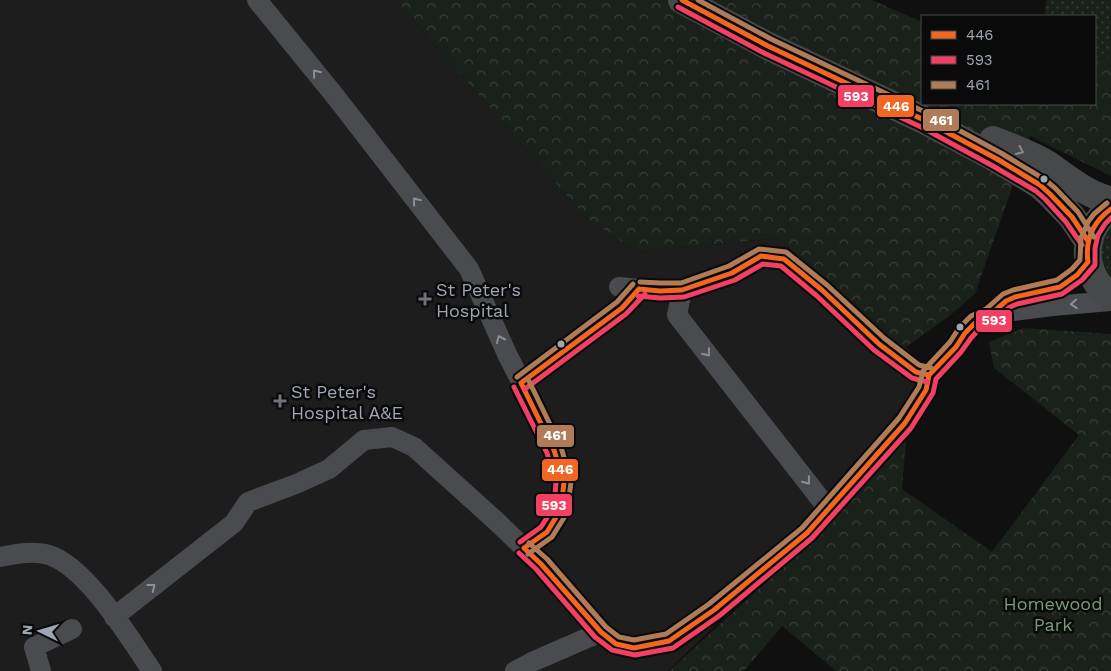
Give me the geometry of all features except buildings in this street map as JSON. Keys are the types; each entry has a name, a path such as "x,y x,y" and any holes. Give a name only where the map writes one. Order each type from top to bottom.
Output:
{"main road":[{"path":"682,0 768,46 924,120 997,159 1040,185 1072,217 1088,252 1096,281 1111,296"},
{"path":"924,120 1009,146 1045,163 1079,188 1111,202"},
{"path":"1088,252 1094,226 1111,209"}],"street":[{"path":"257,0 335,96 470,269 505,351 550,443 564,482 562,509 547,532 524,548"},
{"path":"114,617 234,523 248,502 329,469 364,440 392,437 414,447 524,548 541,564 601,632 616,644 634,648 669,641 714,610 807,533 905,423 926,390 930,375 976,322 1006,301 1060,287 1074,278 1088,252"},
{"path":"619,287 660,291 682,290 732,273 761,256 784,259 822,290 879,344 916,372 930,375"},
{"path":"682,290 677,315 829,510"},
{"path":"990,314 1111,301"},
{"path":"0,557 34,552 48,554 61,560 76,572 103,602 152,671"},
{"path":"41,671 34,647 72,629"},
{"path":"515,671 601,632"}],"shaded area":[{"name":"St Peter's Hospital","path":"0,0 396,0 585,217 637,252 778,238 906,347 929,375 906,440 668,671 0,671"}],"green space":[{"path":"396,0 872,0 921,22 921,105 1096,105 1096,58 1111,57 1111,176 1030,136 975,294 948,317 906,347 778,238 637,252 585,217"},
{"path":"1046,0 1111,0 1111,57 1096,58 1096,15 1045,15"},
{"path":"1111,224 1111,278 1104,265 1101,251 1104,237"},
{"name":"Homewood Park","path":"1024,328 1111,334 1111,671 836,671 782,626 744,671 669,671 753,594 906,440 902,489 992,552 1079,435 994,368 989,342"}],"transit line":[{"name":"446","path":"682,0 768,46 924,120 997,159 1040,185 1050,194 1072,217 1088,241"},
{"name":"461","path":"698,0 771,39 927,113 1001,153 1044,179 1055,188 1078,212 1094,237"},
{"name":"593","path":"678,7 764,53 921,127 1036,191 1066,222 1082,245"},
{"name":"461","path":"529,543 547,559 606,627 619,637 634,640 666,634 709,604 802,528 899,418 919,387 923,371 971,316 986,309 1003,294 1057,280 1072,269 1080,260 1081,238 1088,222 1107,203"},
{"name":"446","path":"524,548 541,564 601,632 616,644 634,648 669,641 714,610 807,533 905,423 926,390 929,375 956,347 965,333 976,322 990,315 1006,301 1015,297 1060,287 1077,275 1088,262 1089,239 1095,226 1111,209"},
{"name":"593","path":"519,553 536,569 595,637 612,650 635,655 673,648 719,616 812,538 911,428 933,393 936,379 980,328 994,321 1010,307 1062,294 1082,280 1095,265 1095,248 1098,235 1111,218"},
{"name":"461","path":"640,282 681,283 729,266 759,249 786,252 827,285 884,338 919,365 931,368"},
{"name":"446","path":"639,289 660,291 682,290 732,273 761,256 784,259 822,290 879,344 916,372 929,375"},
{"name":"593","path":"638,296 660,298 684,297 735,280 763,264 781,266 817,296 874,350 912,378 927,382"},
{"name":"461","path":"517,377 617,302 633,284"},
{"name":"446","path":"521,383 622,308 639,289"},
{"name":"593","path":"525,389 626,314 645,294"},
{"name":"461","path":"528,379 561,447 571,482 567,513 552,537 528,554"},
{"name":"446","path":"521,383 554,450 564,482 561,509 547,532 524,548"},
{"name":"593","path":"514,387 547,453 556,483 554,507 541,527 520,542"}],"place":[{"name":"St Peter's Hospital","path":"425,299"},
{"name":"St Peter's Hospital A&E","path":"280,401"}]}
